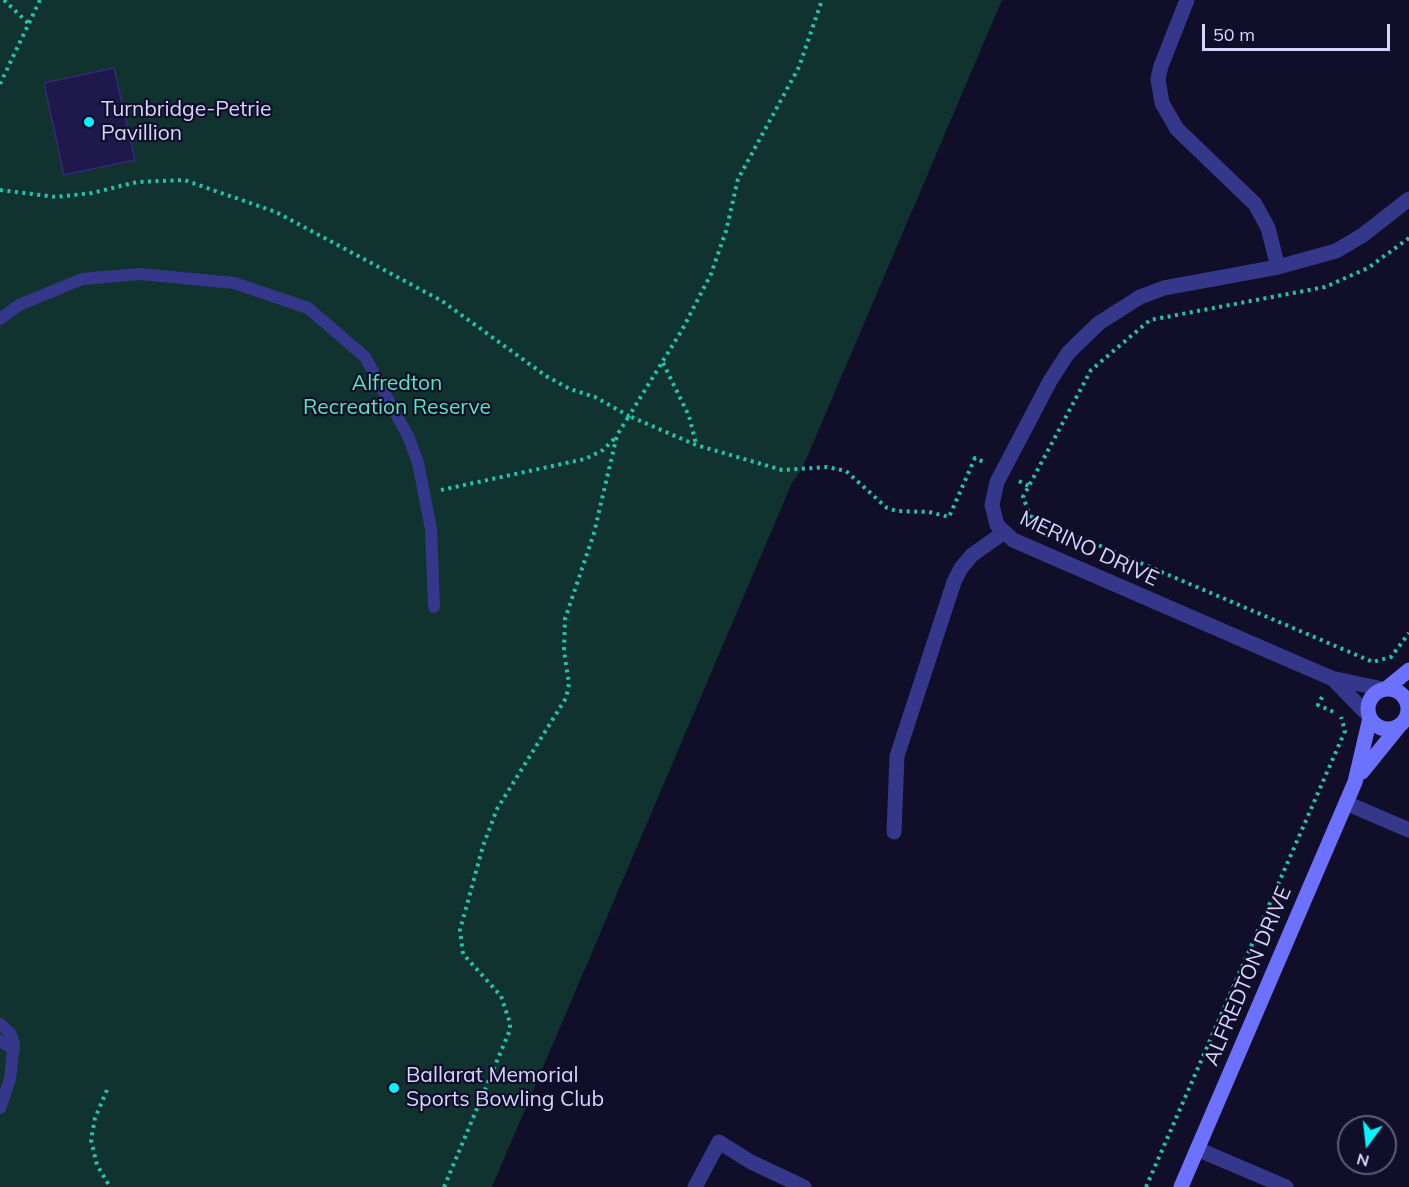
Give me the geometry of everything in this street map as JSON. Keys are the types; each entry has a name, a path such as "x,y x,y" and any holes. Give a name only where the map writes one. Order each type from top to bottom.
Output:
{"street":[{"path":"1187,0 1161,66 1158,87 1162,103 1177,129 1251,199 1260,211 1268,228 1278,267"},
{"name":"MERINO DRIVE","path":"1385,689 1331,678 1038,552 1003,533 994,518 992,505 997,482 1050,381 1077,342 1112,313 1152,292 1278,267 1346,246 1409,199"},
{"path":"894,832 897,756 954,582 969,559 1003,533"},
{"path":"1385,689 1397,690 1402,695 1406,714 1392,729 1382,728 1369,717 1370,699 1409,670"},
{"name":"MERINO DRIVE","path":"1331,678 1369,717"},
{"name":"ALFREDTON DRIVE","path":"1355,782 1406,714"},
{"name":"ALFREDTON DRIVE","path":"1181,1187 1355,782 1369,717"},
{"path":"1346,803 1409,830"},
{"path":"695,1187 719,1142 761,1167 804,1187"},
{"path":"1197,1149 1286,1187"}],"lane":[{"path":"0,319 19,304 82,279 141,274 234,283 308,308 366,357 409,438 425,493 431,529 434,607"},
{"path":"0,1024 13,1037 14,1048 10,1079 0,1108"},
{"path":"0,1041 14,1048"}],"path":[{"path":"4,0 29,24"},
{"path":"0,84 40,0"},
{"path":"425,493 571,464 603,450 617,435 663,363 711,274 726,231 738,179 796,73 822,0"},
{"path":"0,190 56,197 92,193 137,182 184,180 276,212 442,301 546,376 570,389 595,397 629,416 696,445 782,470 840,469 857,479 892,510 929,512 949,517"},
{"path":"1409,238 1368,268 1325,287 1150,320 1090,370 1023,497 1030,516 1373,662 1391,657 1409,633"},
{"path":"663,363 689,416 696,445"},
{"path":"444,1187 510,1030 501,996 463,954 460,930 483,846 497,809 566,698 569,684 564,651 565,619 594,533 617,435"},
{"path":"1146,1187 1345,731 1341,715 1318,705 1331,678"},
{"path":"107,1089 95,1118 91,1140 93,1156 110,1187"}],"green space":[{"name":"Alfredton Recreation Reserve","path":"0,0 1002,0 802,469 792,483 492,1187 0,1187"}],"building":[{"name":"Turnbridge-Petrie Pavillion","path":"114,68 135,160 64,175 44,83"}],"place":[{"name":"Turnbridge-Petrie Pavillion","path":"89,122"},
{"name":"Ballarat Memorial Sports Bowling Club","path":"394,1088"}]}
